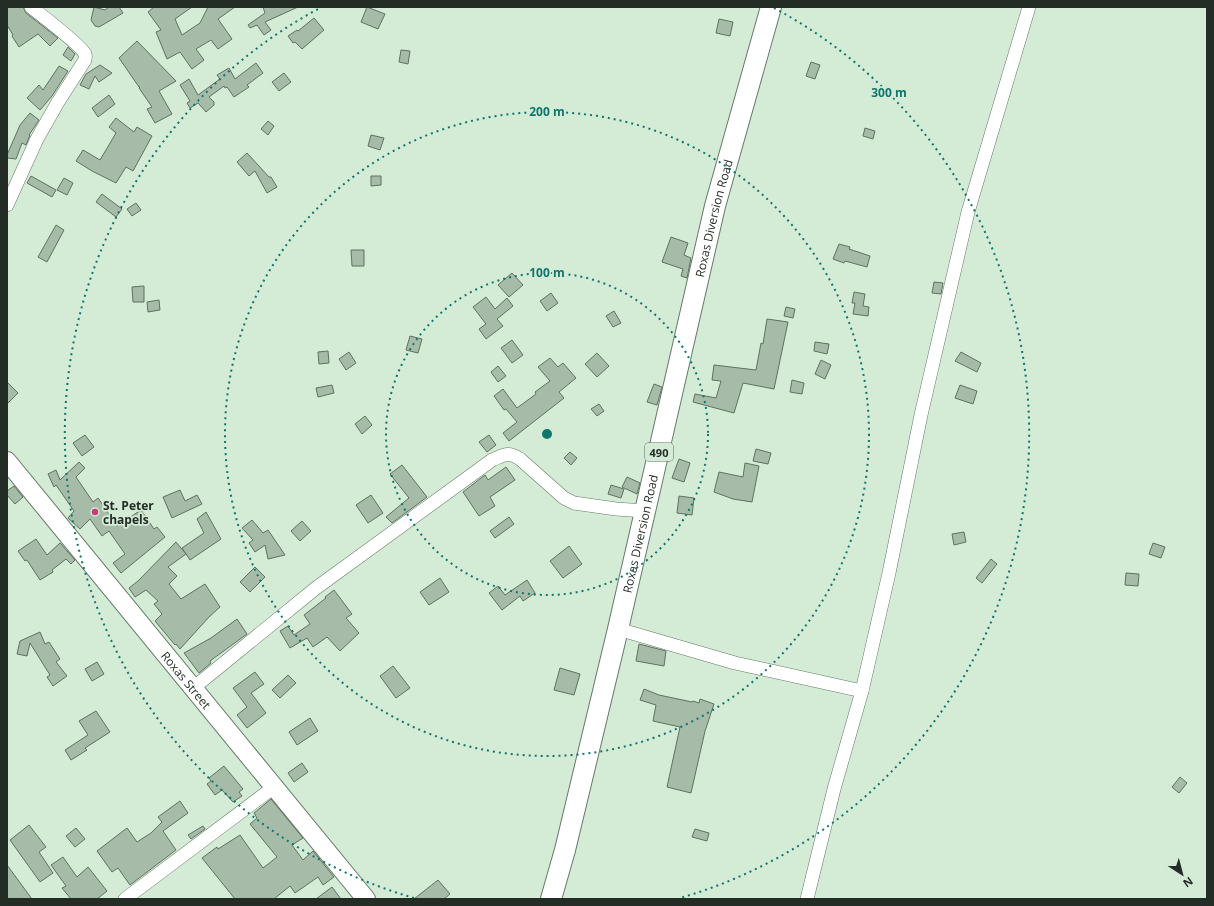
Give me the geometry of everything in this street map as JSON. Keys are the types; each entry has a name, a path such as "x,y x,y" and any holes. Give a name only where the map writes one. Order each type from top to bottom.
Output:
{"main road":[{"name":"Roxas Diversion Road","path":"551,899 567,842 618,629 715,206 772,7"},
{"name":"Roxas Street","path":"7,462 366,899"}],"street":[{"path":"7,205 37,139 58,102 85,60 86,55 73,41 31,7"},
{"path":"806,899 834,789 862,691 889,573 921,415 968,212 1029,7"},
{"path":"192,689 316,588 492,460 504,455 513,454 564,498 574,503 645,511"},
{"path":"618,629 734,663 862,691"},
{"path":"125,899 274,787"}],"building":[{"path":"7,7 23,7 26,13 58,38 50,46 38,34 19,47 7,25"},
{"path":"94,7 105,10 109,7 119,7 123,13 99,27 95,26 91,20"},
{"path":"154,7 192,7 175,19 182,35 200,23 208,7 235,7 218,19 232,39 218,49 211,40 196,49 204,60 192,69 180,52 167,59 156,32 161,30 148,12"},
{"path":"263,7 298,7 265,22 271,30 264,35 257,25 250,28 248,25 265,13"},
{"path":"367,7 385,14 378,29 361,22"},
{"path":"314,18 324,30 302,49 295,42 293,43 288,36 297,30 298,31"},
{"path":"719,19 733,22 730,36 716,33"},
{"path":"137,41 176,81 159,91 172,114 155,123 147,109 152,107 139,88 140,87 119,58"},
{"path":"68,47 75,54 71,61 63,55"},
{"path":"401,50 410,51 408,64 399,62"},
{"path":"811,62 820,65 815,79 806,76"},
{"path":"256,63 263,73 247,85 249,87 234,97 227,87 225,88 224,86 209,97 214,102 214,105 206,112 198,103 190,108 187,103 190,101 180,85 189,79 198,95 220,79 217,75 229,68 235,79"},
{"path":"100,65 112,73 99,82 95,76 89,89 80,85 86,74"},
{"path":"59,66 68,71 52,96 40,110 27,98 39,85 43,90"},
{"path":"284,73 291,82 279,91 272,82"},
{"path":"109,95 115,104 98,117 92,108"},
{"path":"30,113 39,120 29,135 26,145 22,143 16,159 7,158 20,125"},
{"path":"116,118 134,132 137,127 152,136 133,171 126,167 116,183 76,161 83,150 100,160 116,133 109,127"},
{"path":"268,121 274,126 268,135 261,129"},
{"path":"865,128 875,131 873,139 863,136"},
{"path":"371,135 384,138 380,150 368,146"},
{"path":"247,153 269,177 271,177 277,187 267,193 255,171 249,176 237,162"},
{"path":"31,176 56,190 52,197 27,183"},
{"path":"371,176 381,176 381,185 371,186"},
{"path":"64,178 73,183 67,195 57,190"},
{"path":"102,194 122,209 116,217 96,202"},
{"path":"136,203 141,210 132,216 127,209"},
{"path":"56,225 64,230 47,262 38,257"},
{"path":"671,237 688,243 684,255 691,258 687,278 681,276 683,269 662,262"},
{"path":"839,244 870,256 867,267 845,261 844,263 833,259"},
{"path":"351,250 364,250 364,266 352,266"},
{"path":"512,273 523,285 509,297 498,285"},
{"path":"934,282 943,283 941,294 932,293"},
{"path":"144,286 144,302 133,302 132,287"},
{"path":"854,292 865,294 863,306 869,307 868,316 853,314 855,303 852,303"},
{"path":"551,293 558,303 547,311 540,301"},
{"path":"486,297 495,309 507,298 513,306 497,319 503,326 486,339 479,329 486,324 473,307"},
{"path":"159,300 160,310 148,312 147,302"},
{"path":"786,307 795,309 793,318 784,316"},
{"path":"614,311 621,323 613,327 606,316"},
{"path":"767,319 788,322 774,389 743,383 734,413 693,402 695,394 716,398 721,381 712,380 714,365 756,370 761,343 763,344"},
{"path":"410,336 422,339 418,353 406,350"},
{"path":"512,340 523,355 512,363 501,348"},
{"path":"815,342 829,344 827,354 814,351"},
{"path":"328,351 329,363 319,364 318,352"},
{"path":"349,352 356,363 346,370 339,359"},
{"path":"961,352 981,363 977,372 955,361"},
{"path":"597,353 609,366 597,377 585,364"},
{"path":"550,358 558,367 563,363 576,378 559,392 564,398 509,441 503,433 517,422 506,409 504,410 494,396 503,389 517,408 550,381 538,367"},
{"path":"821,360 831,365 825,379 815,374"},
{"path":"498,366 506,376 498,382 491,372"},
{"path":"792,380 804,383 802,394 790,392"},
{"path":"7,382 18,393 7,404"},
{"path":"654,384 662,387 657,405 647,402"},
{"path":"332,385 334,393 318,397 316,388"},
{"path":"960,385 977,391 973,404 955,398"},
{"path":"599,404 604,411 597,416 591,409"},
{"path":"365,416 372,425 362,434 355,424"},
{"path":"85,435 94,447 82,456 73,443"},
{"path":"489,435 496,445 487,452 479,442"},
{"path":"756,449 771,453 768,464 753,461"},
{"path":"570,452 577,458 571,465 564,458"},
{"path":"679,459 690,463 684,482 672,478"},
{"path":"79,462 85,468 76,477 93,502 98,498 117,526 141,510 154,529 157,527 165,537 121,573 113,563 125,554 109,531 102,536 90,519 80,529 68,518 74,511 56,485 54,487 48,474 56,470 60,480"},
{"path":"745,463 759,466 752,502 733,499 714,492 719,472 743,477"},
{"path":"402,465 427,497 392,523 386,517 409,498 390,474"},
{"path":"506,467 515,480 490,497 495,506 479,516 463,492 485,475 488,480"},
{"path":"627,477 640,483 637,494 622,487"},
{"path":"611,485 624,489 621,498 608,494"},
{"path":"14,486 23,497 15,504 7,495 7,491"},
{"path":"180,490 185,501 197,495 202,504 172,518 163,497"},
{"path":"371,495 383,513 368,523 356,505"},
{"path":"679,496 694,498 692,515 677,513"},
{"path":"206,512 221,539 190,560 182,548 204,533 197,519"},
{"path":"509,517 514,524 495,538 490,531"},
{"path":"252,520 263,533 268,530 285,555 268,559 265,545 255,552 249,543 253,540 242,528"},
{"path":"302,521 311,531 300,541 291,531"},
{"path":"964,532 966,542 954,545 952,534"},
{"path":"36,539 47,555 60,543 75,560 71,564 66,559 52,570 53,572 40,580 27,560 25,561 18,551"},
{"path":"176,542 186,554 168,567 177,576 169,584 181,599 205,584 220,607 180,649 155,621 162,614 154,604 158,601 146,590 135,597 129,588 138,581"},
{"path":"1153,543 1165,547 1161,558 1149,554"},
{"path":"569,546 582,564 563,578 550,561"},
{"path":"991,559 997,564 982,583 976,578"},
{"path":"255,567 265,577 250,592 240,582"},
{"path":"1126,573 1139,574 1138,586 1125,585"},
{"path":"440,578 449,592 429,605 420,592"},
{"path":"527,580 535,593 523,601 520,596 502,610 489,593 498,586 505,595"},
{"path":"334,590 352,614 346,618 359,633 340,651 327,637 313,647 307,638 290,648 280,631 288,626 294,635 310,624 304,615"},
{"path":"237,619 247,634 210,661 211,663 199,673 184,653 211,638"},
{"path":"40,632 45,644 49,642 60,659 56,662 67,676 53,686 47,677 50,675 30,643 27,656 17,654 20,641"},
{"path":"639,644 666,651 664,666 636,661"},
{"path":"97,662 104,674 92,681 85,669"},
{"path":"393,666 410,688 396,698 380,676"},
{"path":"560,668 580,674 574,695 554,690"},
{"path":"255,672 264,684 251,693 266,713 247,728 237,715 247,707 233,688"},
{"path":"288,675 296,683 280,698 272,690"},
{"path":"644,689 659,695 699,703 700,699 714,704 705,731 691,793 667,787 680,727 653,721 656,705 640,700"},
{"path":"96,711 110,732 85,748 87,750 71,760 65,750 88,735 79,721"},
{"path":"310,718 318,731 297,745 289,732"},
{"path":"302,763 308,772 294,782 288,773"},
{"path":"224,766 243,789 239,792 242,796 233,802 222,790 215,795 207,784 211,781 209,778"},
{"path":"1180,777 1187,783 1179,793 1172,787"},
{"path":"271,799 303,838 292,845 303,860 313,851 334,877 323,885 318,877 295,893 290,886 274,899 235,899 202,858 217,847 218,849 240,835 263,868 277,857 250,824 257,818 254,813"},
{"path":"180,801 188,813 163,831 176,850 130,885 118,868 112,872 97,851 127,828 137,842 151,833 162,822 158,817"},
{"path":"29,825 46,847 39,852 53,873 40,882 10,840"},
{"path":"203,826 205,829 191,839 188,835"},
{"path":"76,828 85,839 75,847 66,836"},
{"path":"695,829 709,833 707,841 692,837"},
{"path":"63,857 77,877 88,867 107,891 97,899 71,899 62,888 66,886 51,865"},
{"path":"7,865 32,899 7,899"},
{"path":"438,880 450,894 444,899 414,899"},
{"path":"332,887 341,899 316,899"}],"place":[{"name":"St. Peter chapels","path":"95,512"}]}
